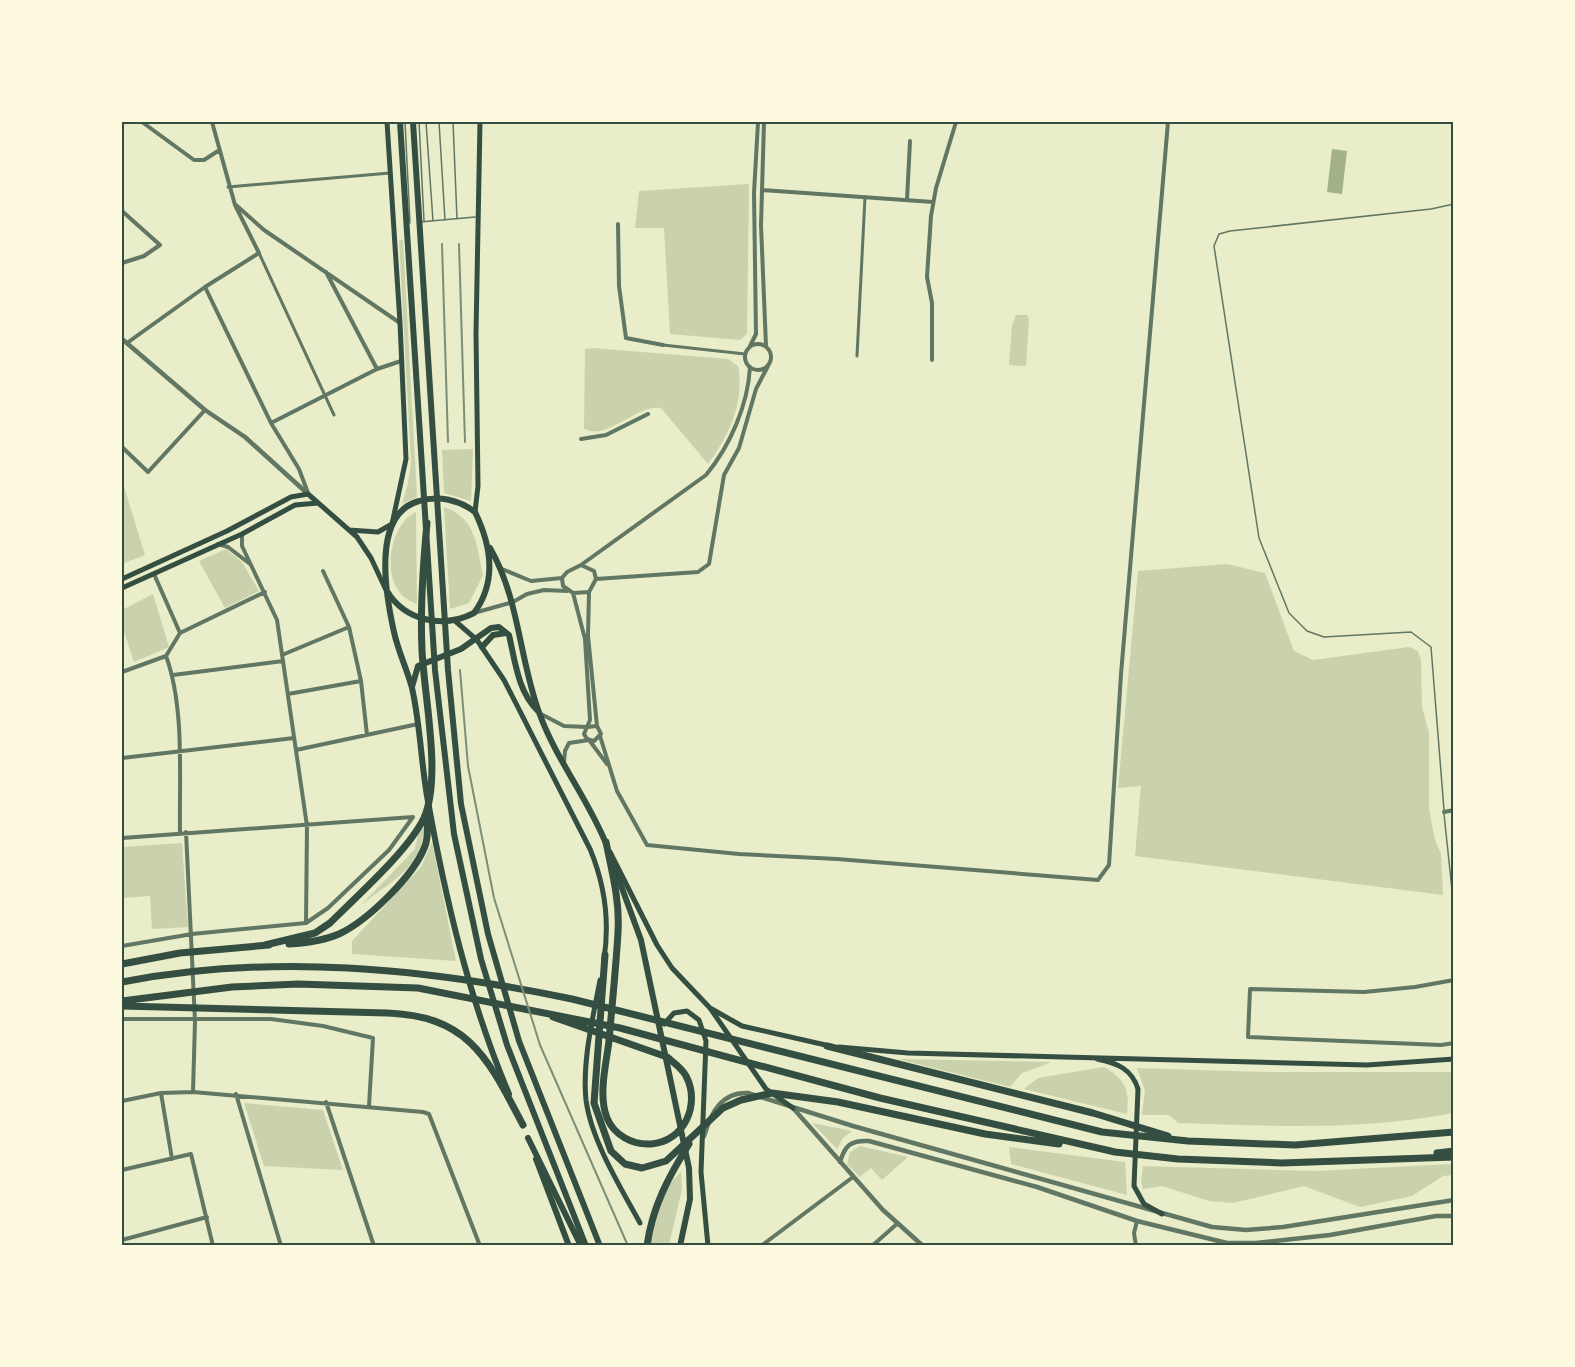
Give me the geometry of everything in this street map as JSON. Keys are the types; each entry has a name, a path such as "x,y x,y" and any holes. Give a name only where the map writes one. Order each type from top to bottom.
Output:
{"highway":[{"path":"265,945 315,933 330,923 411,839 425,816 432,779 422,649 423,566 428,523"},
{"path":"122,964 180,953 319,941 340,934 357,922 416,865 425,845 426,794"},
{"path":"522,1007 667,1057 678,1066 691,1088 690,1114 678,1132 658,1143 632,1142 615,1130 607,1118 603,1088 618,930 618,901 606,842"},
{"path":"604,955 594,1104 611,1151 625,1164 642,1168 666,1161 723,1108 741,1100 772,1093 838,1102 985,1134 1178,1159 1282,1163 1454,1157"},
{"path":"122,982 209,970 302,966 396,970 453,977 572,999 1022,1114 1102,1132 1188,1142 1295,1145 1454,1132"},
{"path":"122,1000 232,987 309,985 418,988 620,1028 915,1106 1115,1152"},
{"path":"122,1006 406,1013 426,1017 456,1031 491,1065 522,1125"},
{"path":"827,1046 1093,1113 1188,1142"},
{"path":"1414,1137 1454,1127"},
{"path":"647,1245 656,1204 668,1178 695,1134"},
{"path":"1414,1157 1454,1151"}],"main road":[{"path":"387,122 406,459 385,566 394,633 412,688 426,794 477,1010 522,1125 581,1245"},
{"path":"400,122 440,731 454,834 481,959 507,1045 586,1245"},
{"path":"413,122 453,733 461,804 480,903 519,1041 600,1245"},
{"path":"480,122 477,217 478,487 475,512 488,544 502,569 513,602 538,712 657,945 672,968 710,1008 766,1089 793,1108"},
{"path":"122,579 227,531 291,497 308,494 349,530 371,558 387,591 398,606 411,615 423,619 454,620 474,613 486,589 490,568 488,544"},
{"path":"349,530 378,532 393,524 410,504 430,499 453,500 475,512"},
{"path":"122,588 242,534 295,505 318,502"},
{"path":"454,620 477,640 504,680 590,849 606,898 604,955 588,1052 586,1100 592,1123 611,1168 640,1223"},
{"path":"412,688 418,666 477,640 495,627 509,635 522,687 531,705 538,712"},
{"path":"482,647 493,635 500,632 509,635"},
{"path":"606,842 641,940 689,1168 690,1199 680,1245"},
{"path":"710,1008 742,1026 827,1046 908,1053 1367,1065 1454,1059"},
{"path":"661,1035 667,1018 680,1011 693,1013 703,1029 707,1063 703,1139 703,1208 708,1245"},
{"path":"1084,1056 1122,1067 1134,1078 1138,1089 1134,1186 1144,1204 1162,1214"},
{"path":"528,1138 569,1245"}],"street":[{"path":"142,122 194,160 204,160 218,151"},
{"path":"212,122 218,151 235,205 260,253 334,415"},
{"path":"745,354 756,327 754,193 758,122"},
{"path":"596,579 698,572 709,564 724,475 739,448 756,389 771,356 766,346 762,190 764,122"},
{"path":"932,360 932,303 927,277 933,202 956,122"},
{"path":"580,565 594,571 596,579 589,592 588,636 597,726 617,791 647,845 739,854 837,859 1098,880 1110,865 1121,674 1168,122"},
{"path":"907,200 910,141"},
{"path":"228,187 390,173"},
{"path":"762,190 933,202"},
{"path":"857,356 866,197"},
{"path":"235,205 264,230 400,323"},
{"path":"122,211 160,245 144,256 122,263"},
{"path":"618,224 619,286 626,338 663,345 745,354"},
{"path":"122,348 205,287 260,253"},
{"path":"326,272 377,369"},
{"path":"205,287 271,423 299,469 308,494"},
{"path":"122,339 205,410 245,437 308,494"},
{"path":"750,346 756,344 766,346"},
{"path":"502,569 531,580 562,578 567,572 683,494 706,475 722,456 736,422 749,381 750,367 745,354"},
{"path":"271,423 377,369 402,361"},
{"path":"750,367 761,370 768,366"},
{"path":"122,447 148,472 205,410"},
{"path":"581,439 606,435 648,414"},
{"path":"242,534 242,546 277,620 307,826 306,923"},
{"path":"218,544 228,547 250,564"},
{"path":"323,571 349,627 361,681 368,735"},
{"path":"154,574 180,633"},
{"path":"562,578 563,586 570,592 585,639 590,714 584,734 611,769"},
{"path":"474,613 544,590 589,592"},
{"path":"122,672 166,656 180,633 265,592"},
{"path":"282,655 349,627"},
{"path":"166,656 173,675 179,751 180,833"},
{"path":"173,675 283,661"},
{"path":"288,694 361,681"},
{"path":"538,712 564,726 597,726"},
{"path":"296,750 418,724"},
{"path":"564,765 565,751 569,742 597,740 600,736"},
{"path":"122,758 294,738"},
{"path":"1444,812 1454,810"},
{"path":"122,838 413,817 388,850 328,908 306,923 192,933 122,946"},
{"path":"186,832 195,1021 193,1092"},
{"path":"1454,980 1364,992 1250,989 1248,1037 1441,1045 1454,1042"},
{"path":"122,1019 195,1021 271,1019 323,1026 373,1038 369,1106"},
{"path":"122,1101 161,1093 193,1092 416,1109 429,1114 480,1245"},
{"path":"161,1093 172,1159"},
{"path":"703,1139 714,1110 732,1095 748,1093 793,1108 1212,1227 1246,1230 1454,1200"},
{"path":"236,1094 281,1245"},
{"path":"326,1102 374,1245"},
{"path":"793,1108 853,1177 923,1245"},
{"path":"840,1162 844,1149 851,1142 868,1141 1037,1187 1137,1221 1214,1241 1248,1243 1330,1235 1436,1216 1454,1216"},
{"path":"122,1170 191,1154 213,1245"},
{"path":"761,1245 853,1177"},
{"path":"122,1240 207,1217"},
{"path":"1136,1245 1134,1233 1137,1221"},
{"path":"872,1245 898,1223"}],"lane":[{"path":"405,122 410,223"},
{"path":"419,122 424,221"},
{"path":"426,122 433,221"},
{"path":"439,122 445,220"},
{"path":"453,122 457,219"},
{"path":"1454,204 1431,209 1230,231 1219,234 1214,246 1259,538 1288,613 1307,631 1324,637 1412,632 1431,647 1454,909"},
{"path":"393,225 477,217"}],"shaded area":[{"path":"1332,149 1347,151 1342,194 1327,192"},
{"path":"749,184 747,334 740,340 670,334 664,228 635,228 639,191"},
{"path":"399,240 403,240 417,497 402,504 411,462"},
{"path":"1016,315 1027,315 1029,319 1026,366 1009,365 1012,326"},
{"path":"585,349 728,359 738,366 739,392 734,418 723,442 708,464 661,408 642,411 603,430 584,429"},
{"path":"473,449 471,501 444,493 442,450"},
{"path":"122,480 145,555 122,564"},
{"path":"444,507 463,518 469,526 483,575 469,603 450,609"},
{"path":"416,512 417,604 406,599 398,590 391,570 392,547 396,536 401,526"},
{"path":"226,549 242,562 259,591 225,608 199,561"},
{"path":"1227,564 1265,573 1294,651 1313,660 1409,647 1418,651 1421,661 1422,707 1429,733 1429,809 1435,840 1441,854 1443,895 1135,856 1141,786 1118,788 1138,571"},
{"path":"153,594 169,647 134,662 122,625 122,610"},
{"path":"424,827 418,854 411,864 394,881 361,905 415,849 418,834"},
{"path":"432,842 456,961 352,954 352,941 421,867"},
{"path":"182,843 188,927 152,929 150,896 122,898 122,847"},
{"path":"897,1059 1052,1062 1022,1073 1010,1087"},
{"path":"1104,1067 1117,1076 1127,1092 1127,1114 1024,1089 1038,1078"},
{"path":"1137,1068 1265,1072 1453,1072 1453,1113 1385,1123 1350,1125 1281,1126 1178,1123 1169,1115 1142,1115 1145,1091"},
{"path":"244,1103 323,1110 343,1170 264,1166"},
{"path":"812,1123 852,1131 843,1138 837,1149"},
{"path":"860,1146 908,1157 882,1180 871,1168 860,1177 847,1164 850,1152"},
{"path":"1009,1147 1125,1162 1127,1195 1011,1164"},
{"path":"1453,1164 1453,1175 1443,1176 1412,1196 1360,1207 1304,1186 1233,1203 1209,1201 1162,1186 1143,1189 1141,1181 1143,1166 1314,1171"},
{"path":"681,1172 682,1189 669,1245 649,1246 662,1196"}],"railway":[{"path":"442,244 448,442"},
{"path":"459,244 465,442"},
{"path":"460,670 468,766 494,898 540,1045 628,1246"}]}
